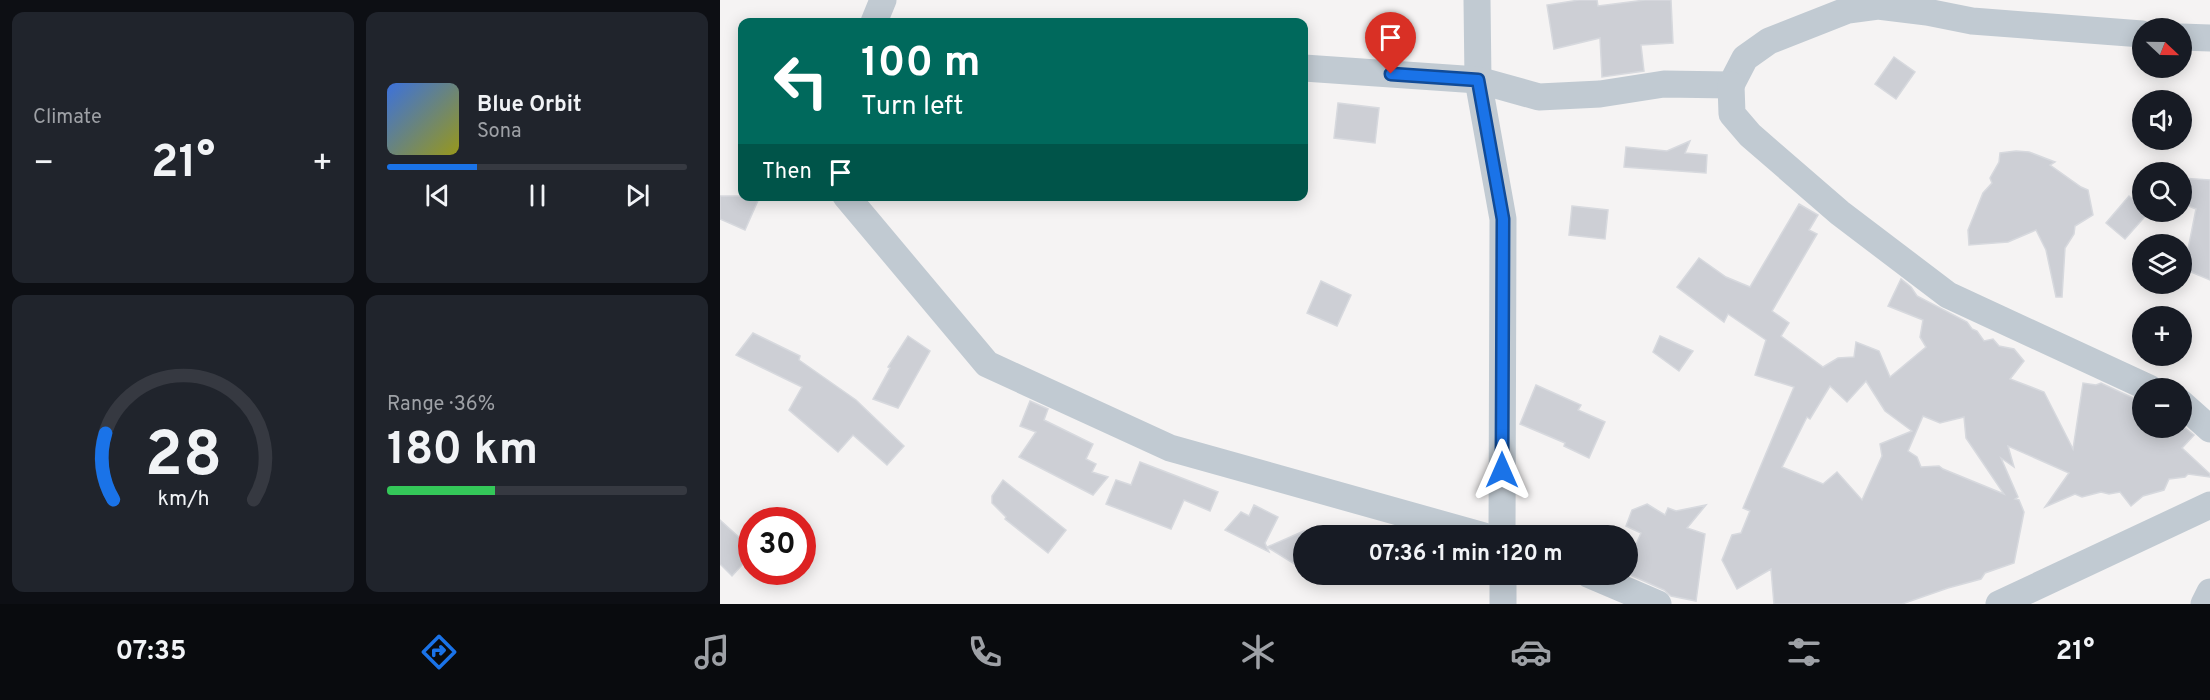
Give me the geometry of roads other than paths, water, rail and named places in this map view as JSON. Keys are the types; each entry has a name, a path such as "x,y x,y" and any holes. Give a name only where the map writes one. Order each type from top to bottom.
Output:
{"street":[{"path":"876,18 883,0"},
{"path":"1477,0 1478,80 1503,219 1502,525"},
{"path":"2132,33 1972,21 1878,6 1848,10 1769,41 1745,58 1731,85 1732,114 1750,135 1840,213 1948,295 2132,380"},
{"path":"2192,38 2210,38"},
{"path":"1308,68 1478,80 1539,97 1600,94 1664,84 1731,85"},
{"path":"850,201 987,364 1170,448 1445,525"},
{"path":"2192,413 2210,429"},
{"path":"1999,604 2210,505"},
{"path":"1503,585 1503,604"},
{"path":"1614,585 1658,604"},
{"path":"2204,604 2210,592"}]}
